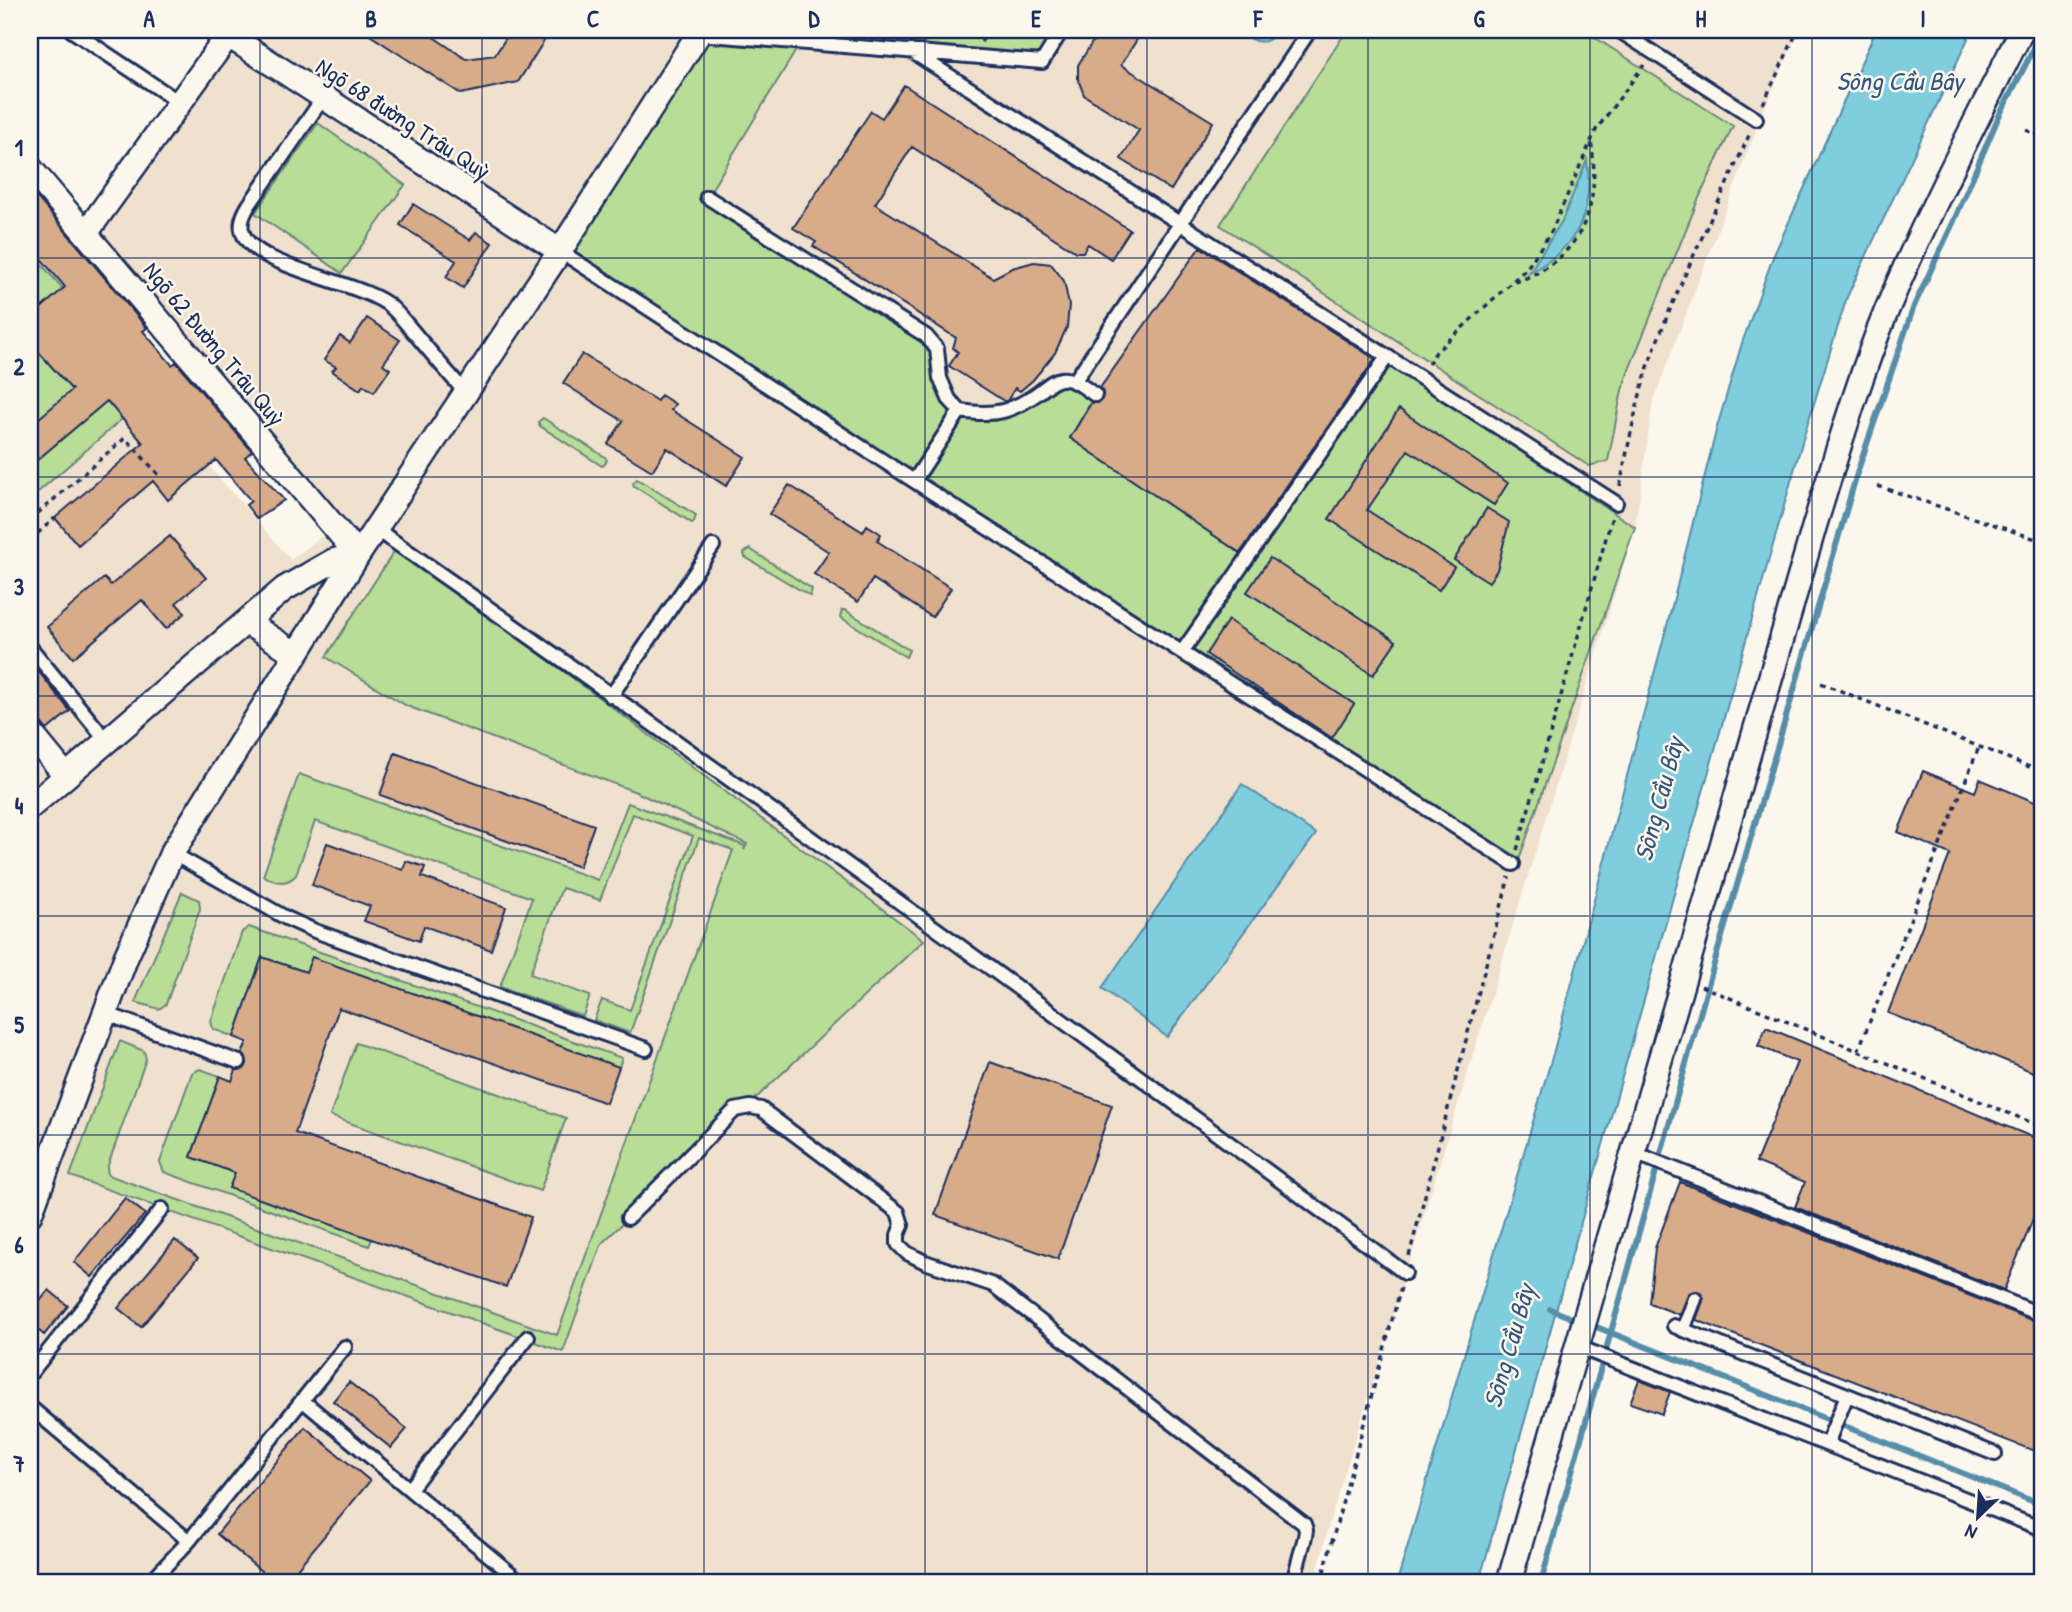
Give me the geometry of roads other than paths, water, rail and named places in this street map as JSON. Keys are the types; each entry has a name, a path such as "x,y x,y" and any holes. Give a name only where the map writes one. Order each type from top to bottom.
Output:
{"street":[{"path":"1509,1582 1581,1347 1595,1281 1638,1154 1815,524 1848,418 1886,314 1918,242 2022,30"},
{"path":"30,1214 126,957 173,853 358,555 560,251 697,31"},
{"path":"86,233 227,32"},
{"name":"Ngõ 68 đường Trâu Quỳ","path":"227,32 323,98 560,251"},
{"name":"Ngõ 62 Đường Trâu Quỳ","path":"30,168 358,555"},
{"path":"30,807 284,589 333,561 358,555"},
{"path":"246,622 296,654"},
{"path":"30,732 66,776"}],"lane":[{"path":"71,30 179,102"},
{"path":"697,31 1042,62 1062,30"},
{"path":"1074,382 1310,30"},
{"path":"1618,30 1756,119"},
{"path":"912,51 1616,503"},
{"path":"323,98 249,205 243,215 242,232 246,239 263,253 304,272 373,295 390,306 465,392"},
{"path":"707,197 926,336 937,349 940,378 949,399 960,411 981,414 1016,408 1052,382 1063,378 1095,395"},
{"path":"560,251 1513,864"},
{"path":"1182,652 1387,356"},
{"path":"914,481 960,411"},
{"path":"376,529 1110,1055 1405,1273"},
{"path":"611,696 713,546"},
{"path":"30,647 107,741"},
{"path":"173,853 286,918 315,931 646,1049"},
{"path":"104,1013 239,1062"},
{"path":"628,1218 735,1111 750,1107 761,1109 898,1212 902,1225 898,1244 906,1253 993,1285 1304,1524 1305,1537 1293,1582"},
{"path":"1638,1154 1734,1198 2042,1315"},
{"path":"30,1374 162,1209"},
{"path":"1695,1299 1679,1328 1995,1454"},
{"path":"410,1489 528,1337"},
{"path":"1581,1347 1829,1439 2042,1529"},
{"path":"150,1582 189,1541 345,1348"},
{"path":"1829,1439 1847,1395"},
{"path":"302,1400 521,1582"},
{"path":"30,1407 189,1541"}],"water":[{"path":"1246,30 1277,30 1263,42 1251,39"},
{"name":"Sông Cầu Bây","path":"1876,30 1972,30 1847,297 1803,439 1479,1582 1397,1582 1553,1054 1717,427 1742,343 1773,257"},
{"path":"1587,160 1588,197 1579,227 1559,252 1529,273 1562,221"},
{"path":"1242,784 1316,834 1167,1037 1102,988"}],"waterway":[{"path":"1541,1582 1714,964 1858,470 1914,306 1998,118 2042,33"},
{"path":"1550,1309 1579,1321"},
{"path":"1589,1324 2042,1505"}]}
